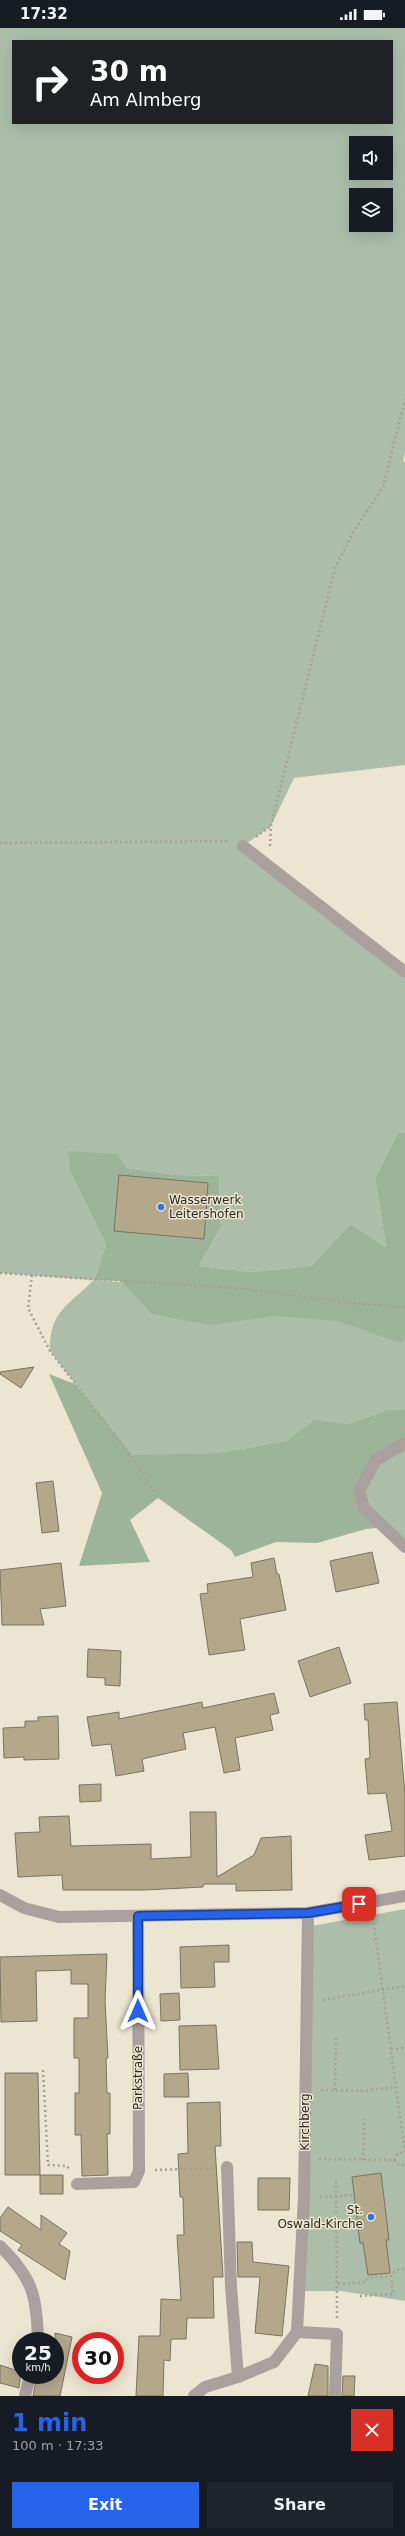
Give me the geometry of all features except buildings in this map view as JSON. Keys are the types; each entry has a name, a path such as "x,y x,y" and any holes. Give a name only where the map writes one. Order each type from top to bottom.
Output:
{"street":[{"path":"243,846 268,867 405,972"},
{"path":"405,1443 376,1460 359,1491 364,1508 405,1547"},
{"path":"0,1895 24,1908 59,1917 308,1913 405,1896"},
{"name":"Kirchberg","path":"297,2332 305,2159 308,1913"},
{"name":"Parkstraße","path":"138,1916 139,2171"},
{"path":"227,2167 231,2286 238,2377"},
{"path":"77,2184 134,2182 139,2171"},
{"path":"0,2246 26,2274 33,2292 37,2314 38,2332"},
{"path":"194,2396 206,2386 238,2377 274,2362 297,2332 337,2334 335,2396"},
{"path":"24,2396 27,2384"}],"path":[{"path":"268,867 271,826 335,568 355,529 383,487 405,399"},
{"path":"0,843 228,840 243,846"},
{"path":"0,1273 247,1289 358,1304 405,1307"},
{"path":"32,1275 28,1308 50,1350 131,1456 158,1498"},
{"path":"371,1902 405,2153 398,2153 394,2160"},
{"path":"306,2003 405,1986"},
{"path":"336,2035 335,2090 362,2091 396,2086"},
{"path":"391,2049 405,2048"},
{"path":"43,2070 48,2165 67,2166 77,2184"},
{"path":"362,2160 364,2119"},
{"path":"305,2159 394,2160 399,2165 405,2165"},
{"path":"139,2171 227,2167"},
{"path":"336,2181 338,2284 337,2334"},
{"path":"304,2197 337,2198 354,2195"},
{"path":"338,2284 366,2282 368,2278 391,2276 396,2270 405,2269"},
{"path":"360,2296 393,2294 391,2276"}],"green space":[{"path":"0,28 405,28 405,452 403,461 405,462 405,765 294,778 271,826 243,846 405,972 405,1133 398,1133 375,1178 386,1247 350,1224 311,1266 252,1272 199,1266 221,1227 219,1176 176,1175 127,1168 118,1154 71,1173 106,1245 94,1280 0,1273"},
{"path":"398,1133 405,1133 405,1339 401,1343 337,1321 275,1316 210,1325 152,1314 121,1281 94,1280 106,1245 71,1173 68,1151 118,1154 127,1168 176,1175 219,1176 221,1227 199,1266 252,1272 311,1266 350,1224 386,1247 375,1178"},
{"path":"94,1280 405,1307 405,1409 387,1410 348,1424 315,1419 286,1441 217,1453 131,1456 50,1351 53,1327 57,1318 62,1310"},
{"path":"49,1374 75,1384 132,1455 217,1453 286,1441 315,1419 348,1424 387,1410 405,1409 405,1443 376,1460 359,1491 385,1527 366,1529 317,1543 276,1542 235,1557 231,1550 158,1498 130,1520 150,1562 79,1566 102,1493"},
{"path":"405,1443 405,1547 385,1527 359,1491 376,1460"},
{"path":"405,1909 405,2301 341,2291 305,2291 312,1926"}],"place":[{"name":"Wasserwerk Leitershofen","path":"161,1207"},
{"name":"St. Oswald-Kirche","path":"371,2217"}],"route":[{"path":"138,2011 138,1916 308,1913 359,1904"}]}
